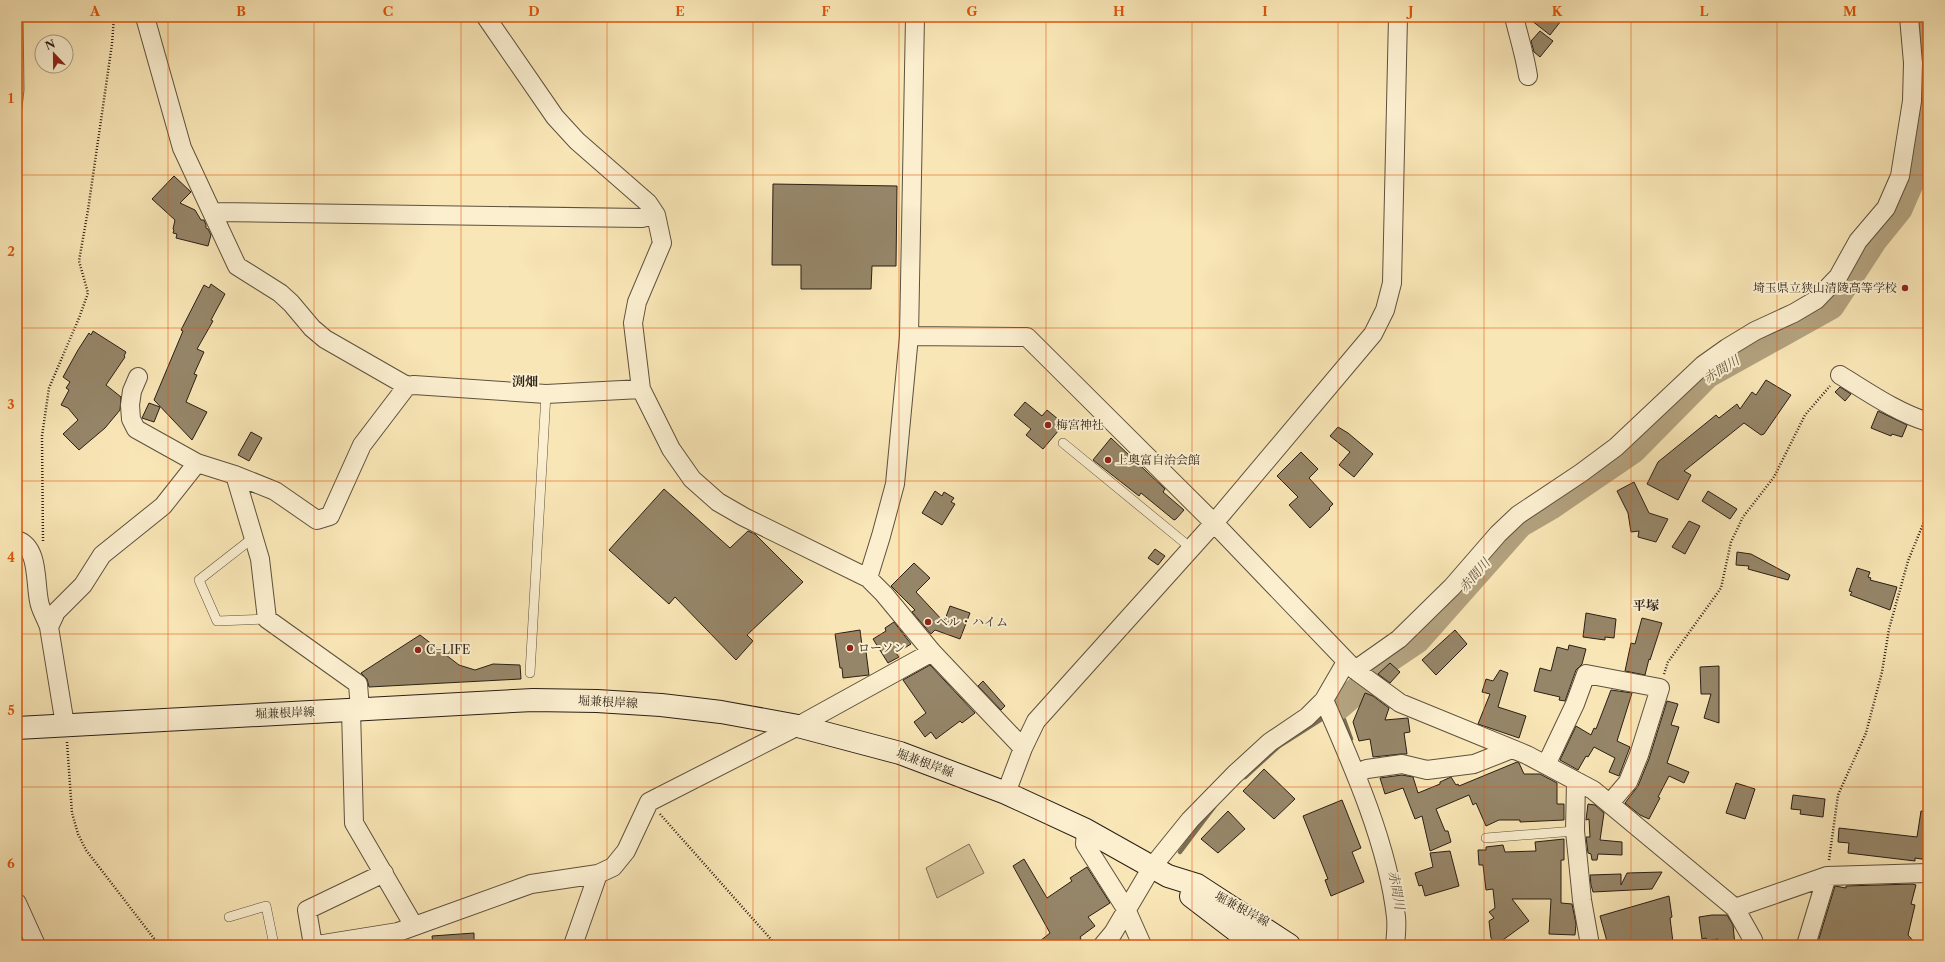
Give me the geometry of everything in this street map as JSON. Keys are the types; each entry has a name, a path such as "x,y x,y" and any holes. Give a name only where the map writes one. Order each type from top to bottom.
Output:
{"main road":[{"name":"堀兼根岸線","path":"17,728 533,700 597,701 661,705 721,712 798,726 900,753 1006,793 1086,830 1289,945"},
{"name":"堀兼根岸線","path":"1194,891 1254,945"},
{"name":"堀兼根岸線","path":"1194,891 1270,945"},
{"name":"堀兼根岸線","path":"1194,891 1308,945"}],"street":[{"path":"145,17 182,148 237,266 280,294 291,303 312,328 325,339 407,386 414,385 546,394 641,390"},
{"path":"486,17 555,117 577,141 648,203 656,214 662,244 637,302 633,324 641,390 671,449 692,479 718,502 744,517 868,578 884,594 932,652 1023,748"},
{"path":"868,578 882,536 895,484 910,336 915,17"},
{"path":"1006,793 1023,748 1036,721 1214,523 1373,334 1385,310 1392,283 1398,17"},
{"path":"1103,945 1113,932 1130,918 1160,872 1190,820 1235,774 1270,742 1307,717 1324,700 1350,666 1399,639 1452,587 1498,534 1518,515 1581,473 1616,447 1703,365 1755,331 1794,313 1816,300 1838,277 1858,241 1886,208 1900,176 1912,101 1913,63 1909,17"},
{"path":"1519,20 1528,76"},
{"path":"213,212 642,218 656,214"},
{"path":"910,336 1027,338 1214,523 1350,666 1400,703 1546,764 1593,790 1734,908 1753,940 1754,945"},
{"path":"1840,374 1880,400 1915,418 1928,422"},
{"path":"138,377 132,391 130,405 131,419 136,429 197,462 275,491 317,520 330,516 362,445 407,386"},
{"path":"49,627 56,612 83,585 102,555 162,506 197,462"},
{"path":"235,475 260,559 267,619 358,684 356,710 354,823 414,926"},
{"path":"17,540 22,541 27,547 34,563 39,602 49,627 58,726"},
{"path":"317,945 370,941 531,884 598,874 613,867 626,851 649,802 798,726 932,652"},
{"path":"1546,764 1575,704 1586,674 1660,688 1639,755 1628,782 1610,803"},
{"path":"1324,700 1362,771 1387,866 1396,918 1395,945"},
{"path":"1362,771 1402,764 1427,770 1474,764 1512,749"},
{"path":"1576,781 1575,831 1582,900 1590,945"},
{"path":"1086,830 1085,844 1130,918 1142,945"},
{"path":"313,945 307,910 384,873"},
{"path":"1734,908 1827,876 1928,873"},
{"path":"573,945 598,874"},
{"path":"1806,945 1827,876"},
{"path":"17,903 36,945"}],"lane":[{"path":"530,674 546,394"},
{"path":"1063,443 1191,548"},
{"path":"254,537 200,580 217,621 267,619"},
{"path":"1486,838 1575,831"},
{"path":"229,917 266,906 274,945"}],"path":[{"path":"43,544 42,436 49,388 88,293 79,261 110,60 114,17"},
{"path":"1660,688 1668,662 1721,588 1731,542 1743,517 1774,477 1805,415 1840,374"},
{"path":"1827,876 1838,795 1866,733 1882,672 1889,629 1908,561 1928,512"},
{"path":"58,726 72,814 78,834 86,850 159,945"},
{"path":"649,802 776,945"}],"shaded area":[{"path":"17,17 23,17 24,90 17,151"},
{"path":"969,844 984,873 937,898 926,868"}],"building":[{"path":"1527,17 1564,17 1550,35"},
{"path":"1540,31 1553,41 1540,57 1534,52 1531,41"},
{"path":"174,176 191,192 180,203 195,210 201,220 204,220 206,228 211,235 208,246 176,238 177,234 173,233 175,220 152,199"},
{"path":"773,184 897,186 896,266 872,266 871,289 801,289 801,265 772,265"},
{"path":"211,284 225,294 211,320 213,321 197,349 204,352 194,374 197,375 186,402 207,412 192,440 154,400 183,331 181,330 204,285 209,288"},
{"path":"93,331 126,352 125,357 106,385 121,397 120,410 105,428 79,450 63,434 78,420 68,408 61,405 69,390 66,388 70,382 63,377 89,333 91,335"},
{"path":"1766,380 1791,395 1764,434 1761,435 1744,423 1684,471 1691,475 1678,500 1647,484 1658,462 1716,415 1719,418 1737,404 1740,409 1752,392 1756,395"},
{"path":"1840,387 1851,394 1845,401 1835,392"},
{"name":"梅宮神社","path":"1025,402 1042,416 1047,410 1064,424 1043,449 1026,435 1031,429 1014,415"},
{"path":"149,403 160,407 154,422 142,418"},
{"path":"1878,411 1907,425 1902,437 1892,434 1891,436 1871,428"},
{"path":"1338,427 1348,433 1373,454 1354,477 1339,465 1350,452 1330,436"},
{"path":"251,432 262,438 249,461 238,455"},
{"path":"1111,438 1165,489 1163,492 1184,510 1176,519 1174,520 1141,493 1139,496 1093,460"},
{"path":"1301,452 1318,469 1309,478 1333,504 1329,508 1330,509 1310,528 1289,505 1298,497 1277,476"},
{"path":"1634,482 1649,513 1668,519 1656,542 1638,537 1639,531 1631,532 1628,513 1617,491"},
{"path":"664,489 730,548 748,531 755,534 803,582 747,635 753,641 736,660 675,597 669,604 609,550"},
{"path":"935,491 942,496 944,492 954,498 951,502 955,504 942,525 922,513"},
{"path":"1708,491 1737,509 1730,519 1702,501"},
{"path":"1689,521 1700,526 1685,554 1672,547"},
{"path":"1155,549 1165,556 1158,565 1148,558"},
{"path":"1737,552 1751,554 1790,575 1788,580 1748,569 1749,566 1736,565"},
{"path":"914,563 930,578 916,592 944,622 950,606 970,613 960,639 935,630 931,634 912,612 915,610 891,586"},
{"path":"1857,568 1870,572 1868,577 1871,578 1870,580 1897,587 1890,610 1850,595 1852,592 1849,591"},
{"path":"1586,613 1616,619 1614,638 1605,637 1605,640 1583,637"},
{"path":"1642,618 1662,623 1645,675 1625,671 1631,643 1635,644"},
{"path":"894,622 911,644 896,653 899,657 888,663 873,639 886,631 885,628"},
{"name":"ローソン","path":"860,630 862,646 865,644 869,675 843,678 835,634"},
{"path":"1455,630 1467,644 1436,675 1422,660"},
{"name":"C−LIFE","path":"420,635 459,665 475,670 493,664 520,665 521,679 369,687 367,679 361,673"},
{"path":"1569,645 1586,649 1582,664 1576,670 1565,701 1559,700 1560,697 1534,691 1540,668 1551,671 1557,647 1568,650"},
{"path":"1390,663 1400,672 1390,683 1378,674"},
{"path":"930,665 975,713 962,723 960,721 936,739 931,732 925,737 914,722 926,713 903,680"},
{"path":"1719,666 1719,723 1704,718 1711,694 1701,694 1700,667"},
{"path":"1500,670 1508,673 1498,707 1526,716 1519,738 1478,724 1490,694 1482,692 1486,679 1493,681"},
{"path":"983,681 1005,706 1001,710 978,686"},
{"path":"1611,690 1632,693 1617,741 1630,747 1619,776 1609,772 1615,758 1594,747 1588,757 1586,756 1578,770 1560,760 1576,726 1591,735 1594,728 1596,729"},
{"path":"1365,693 1373,696 1389,708 1385,720 1408,718 1410,732 1404,733 1407,754 1373,757 1370,739 1359,741 1353,722"},
{"path":"1667,701 1678,704 1671,725 1679,727 1667,763 1689,772 1684,783 1669,776 1649,819 1640,815 1625,803 1638,786 1649,759"},
{"path":"1517,762 1519,763 1524,774 1540,774 1557,783 1557,804 1564,804 1564,820 1520,822 1520,820 1499,820 1486,826 1476,803 1473,805 1469,795 1436,809 1445,831 1448,831 1451,842 1430,851 1422,816 1415,819 1403,788 1385,794 1380,778 1402,775 1413,777 1418,793 1440,784 1440,782 1451,777 1456,785 1458,784 1459,786"},
{"path":"1264,769 1295,799 1274,819 1243,791"},
{"path":"1736,783 1755,789 1745,819 1726,813"},
{"path":"1793,795 1825,799 1823,817 1800,814 1801,810 1791,809"},
{"path":"1342,800 1361,848 1352,852 1364,882 1331,896 1325,880 1328,879 1303,816"},
{"path":"1588,804 1595,805 1604,813 1600,840 1622,842 1622,855 1598,854 1597,860 1592,860 1591,854 1588,853 1586,837 1590,837 1589,819 1586,820"},
{"path":"1228,811 1245,829 1218,853 1201,839"},
{"path":"1921,811 1928,812 1928,860 1915,858 1915,861 1848,853 1849,843 1838,842 1839,828 1917,837"},
{"path":"1564,839 1564,860 1561,860 1561,903 1572,904 1576,924 1575,935 1549,934 1551,899 1512,899 1529,921 1496,945 1491,938 1489,921 1494,918 1489,912 1495,908 1493,889 1486,890 1483,865 1479,865 1478,850 1486,850 1486,847 1503,845 1505,852 1536,851 1535,842"},
{"path":"1450,851 1459,886 1425,896 1422,885 1419,886 1415,873 1433,867 1430,853"},
{"path":"1024,859 1047,898 1072,881 1070,878 1087,867 1110,903 1088,917 1095,926 1080,937 1081,939 1073,945 1035,945 1050,933 1013,866"},
{"path":"1662,872 1652,889 1593,892 1591,885 1590,875 1621,874 1621,885 1627,873"},
{"path":"1916,885 1911,904 1915,905 1908,935 1917,945 1817,945 1835,886 1846,888 1846,886"},
{"path":"1669,896 1673,942 1652,945 1608,945 1600,916"},
{"path":"1727,915 1733,925 1735,945 1718,945 1718,939 1707,941 1706,938 1702,939 1699,917"},
{"path":"474,933 474,945 433,945 432,936"}],"waterway":[{"name":"赤間川","path":"1373,673 1380,665 1417,640 1520,524 1551,506 1633,450 1707,375 1831,306 1874,240 1899,209 1919,163 1925,81 1924,17"},
{"name":"赤間川","path":"1339,706 1362,686"},
{"name":"赤間川","path":"1339,706 1351,739"},
{"path":"1245,777 1279,746 1320,720"},
{"path":"1180,852 1214,807"}],"place":[{"name":"埼玉県立狭山清陵高等学校","path":"1905,288"},
{"name":"梅宮神社","path":"1048,425"},
{"name":"上奥富自治会館","path":"1108,460"},
{"name":"ベル・ハイム","path":"928,622"},
{"name":"ローソン","path":"850,648"},
{"name":"C−LIFE","path":"418,650"}],"district":[{"name":"渕畑","path":"525,381"},
{"name":"平塚","path":"1646,605"}]}
